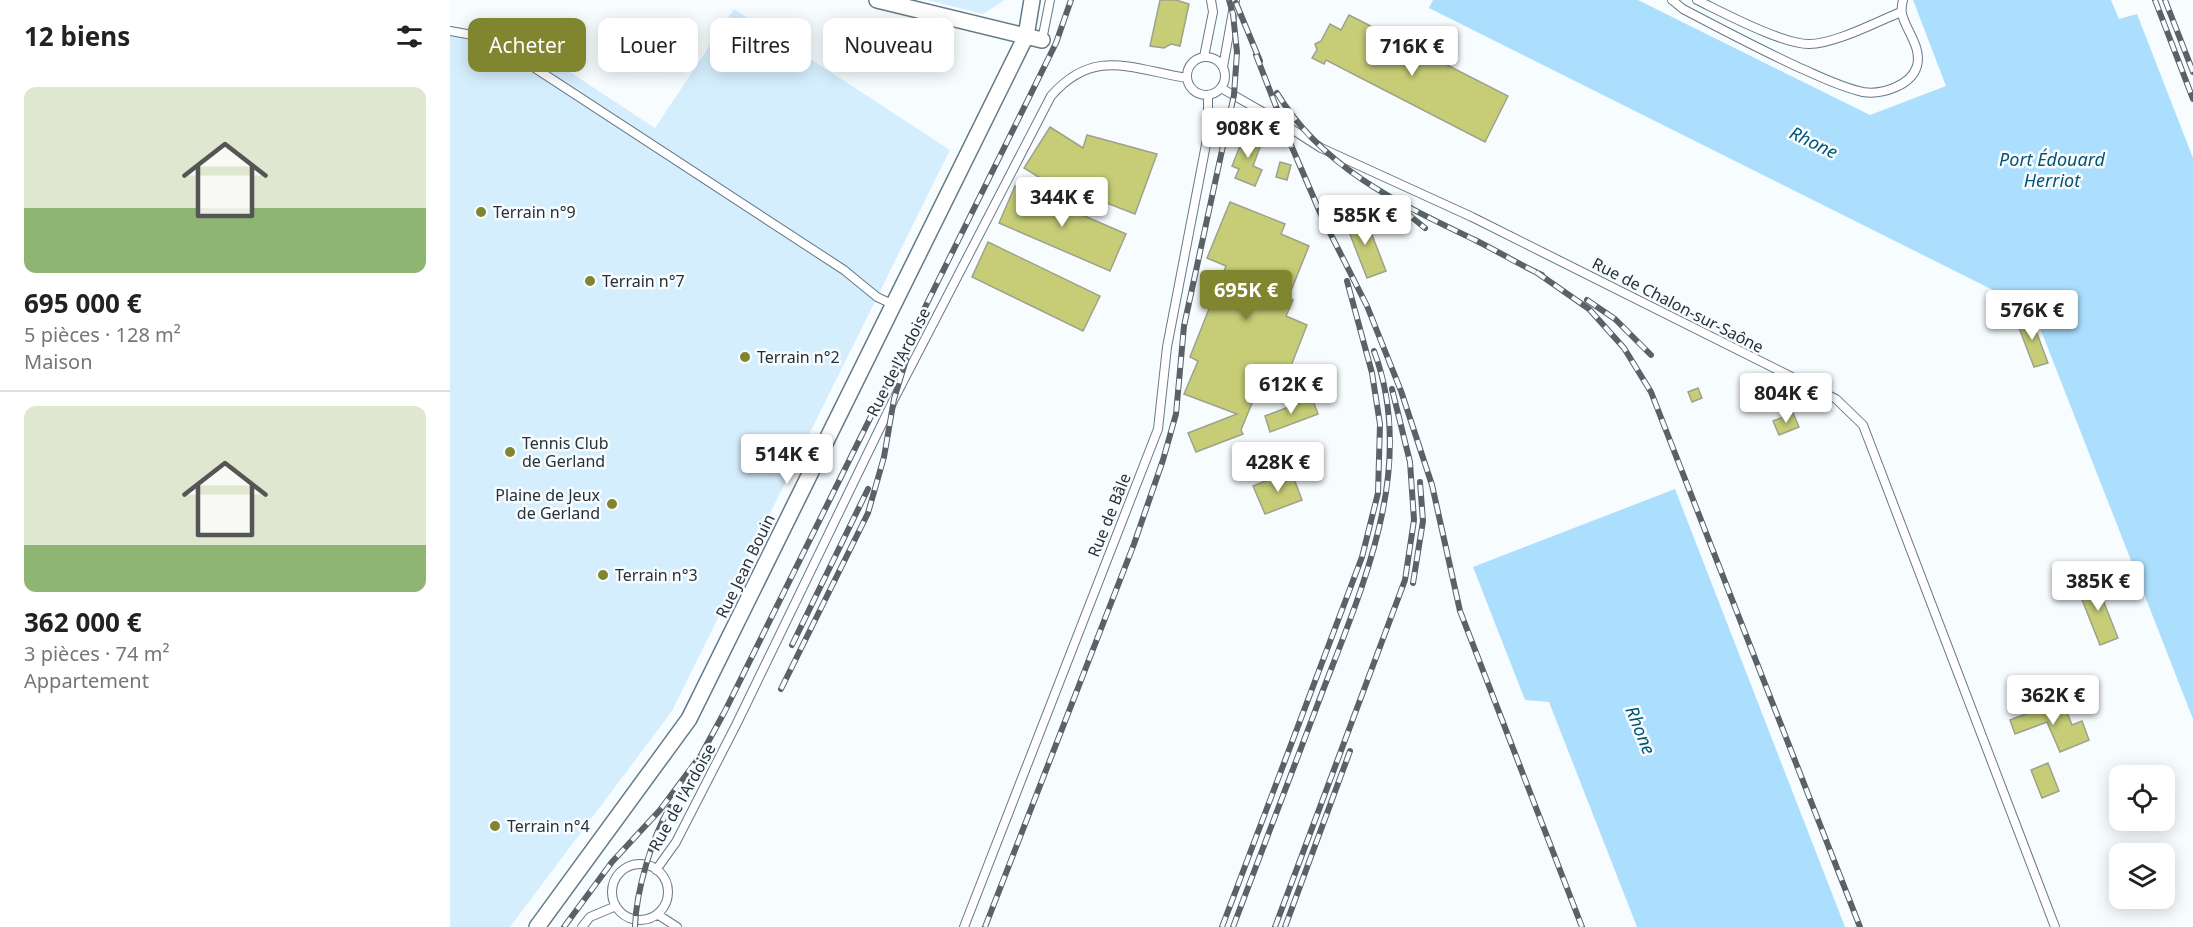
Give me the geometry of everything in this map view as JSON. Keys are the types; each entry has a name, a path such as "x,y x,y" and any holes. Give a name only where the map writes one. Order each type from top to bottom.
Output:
{"street":[{"path":"877,0 1042,40"},
{"name":"Rue Jean Bouin","path":"537,927 689,719 1026,36 1032,0"}],"lane":[{"path":"1042,40 1050,0"},
{"path":"1204,57 1214,12 1211,0"},
{"path":"1223,67 1215,59 1204,57 1193,61 1186,78 1191,89 1208,96 1221,88 1226,78 1223,67 1235,0"},
{"path":"1672,0 1683,9 1771,54 1843,86 1865,92 1882,91 1901,85 1912,75 1918,65 1916,46 1901,12 1903,0"},
{"path":"1697,0 1787,40 1809,44 1829,41 1901,12"},
{"path":"450,31 489,38 844,270 877,297 894,305"},
{"name":"Rue de l'Ardoise","path":"656,870 676,842 732,733 894,399 1051,96 1065,80 1091,66 1114,64 1186,78"},
{"name":"Rue de Chalon-sur-Saône","path":"1221,88 1322,148 1472,217 1836,399 1863,425 2055,927"},
{"name":"Rue de Bâle","path":"964,927 1158,429 1167,347 1208,134 1208,96"},
{"path":"638,864 647,865 656,870 662,876 668,892 663,908 657,914 643,920 628,917 616,906 612,888 615,879 621,872 638,864"},
{"path":"582,927 590,917 616,906"},
{"path":"657,914 676,927"}],"shaded area":[{"path":"927,0 1005,0 983,14"},
{"name":"Plaine de Jeux de Gerland","path":"734,9 748,18 728,18"},
{"name":"Plaine de Jeux de Gerland","path":"450,26 468,29 468,72 570,72 655,128 692,72 698,72 698,63 710,45 710,72 811,72 811,59 823,67 823,72 831,72 950,150 672,711 510,927 450,927"}],"water":[{"name":"Port Édouard Herriot","path":"1433,0 1638,0 1870,115 1946,86 1913,0 2111,0 2119,19 2137,14 2193,158 2193,719 2033,310 1429,8"},
{"name":"Rhone","path":"1675,489 1845,927 1637,927 1549,702 1525,700 1473,567"}],"building":[{"path":"1160,0 1176,0 1189,4 1180,46 1171,44 1164,48 1150,46"},
{"path":"1349,15 1508,96 1485,142 1326,60 1324,64 1312,58 1317,50 1315,44 1321,41 1330,24 1341,30"},
{"path":"1050,127 1083,148 1087,135 1157,154 1135,214 1037,176 1024,168"},
{"path":"1246,131 1263,139 1253,166 1262,170 1255,186 1235,178 1239,169 1232,166"},
{"path":"1280,162 1291,165 1287,180 1276,177"},
{"path":"1015,186 1126,234 1110,271 999,223"},
{"path":"1230,202 1285,224 1281,234 1309,246 1288,298 1293,300 1286,316 1307,325 1280,394 1259,386 1241,430 1243,434 1196,452 1188,433 1237,414 1184,394 1198,361 1190,357 1226,266 1207,258"},
{"path":"1355,214 1357,219 1365,217 1386,271 1367,278 1344,219"},
{"path":"988,242 1100,296 1083,331 972,277"},
{"path":"2030,315 2048,363 2034,367 2016,320"},
{"path":"1698,388 1702,398 1692,402 1688,392"},
{"path":"1312,398 1318,414 1270,432 1265,416"},
{"path":"1793,413 1799,427 1779,435 1773,421"},
{"path":"1291,471 1302,500 1265,514 1253,486"},
{"path":"2095,580 2118,638 2100,645 2077,587"},
{"path":"2063,702 2072,725 2082,721 2089,740 2060,752 2047,722 2015,734 2010,720 2031,712 2030,709 2040,706 2042,711"},
{"path":"2048,763 2059,791 2042,798 2031,770"}],"railway":[{"path":"564,927 612,862 660,810 701,755 725,711 1056,43 1071,0"},
{"path":"985,927 1134,544 1176,414 1184,326 1234,95 1237,52 1233,14 1229,0"},
{"path":"2155,0 2193,99"},
{"path":"2165,0 2193,72"},
{"path":"1236,3 1260,61"},
{"path":"1256,55 1322,217 1367,306 1401,391 1432,485 1460,611 1582,927"},
{"path":"1277,93 1296,120 1317,143 1365,182 1420,213 1542,275"},
{"path":"1404,211 1425,228"},
{"path":"1536,272 1589,309 1624,348 1651,392 1860,927"},
{"path":"1222,927 1362,557 1378,493 1380,424 1372,373 1347,281"},
{"path":"1587,300 1615,319 1651,355"},
{"path":"1233,927 1350,620 1378,532 1387,487 1390,441 1386,396 1374,351"},
{"path":"781,689 868,513 884,457 894,399 906,360"},
{"path":"1275,927 1405,580 1414,520 1410,462 1392,389"},
{"path":"1413,583 1423,521 1420,482"},
{"path":"792,645 868,489"},
{"path":"1285,927 1350,751"},
{"path":"635,927 638,897 646,865 657,833 670,807"}],"place":[{"name":"Terrain n°9","path":"481,212"},
{"name":"Terrain n°7","path":"590,281"},
{"name":"Terrain n°2","path":"745,357"},
{"name":"Tennis Club de Gerland","path":"510,452"},
{"name":"Plaine de Jeux de Gerland","path":"612,504"},
{"name":"Terrain n°3","path":"603,575"},
{"name":"Terrain n°4","path":"495,826"}]}
